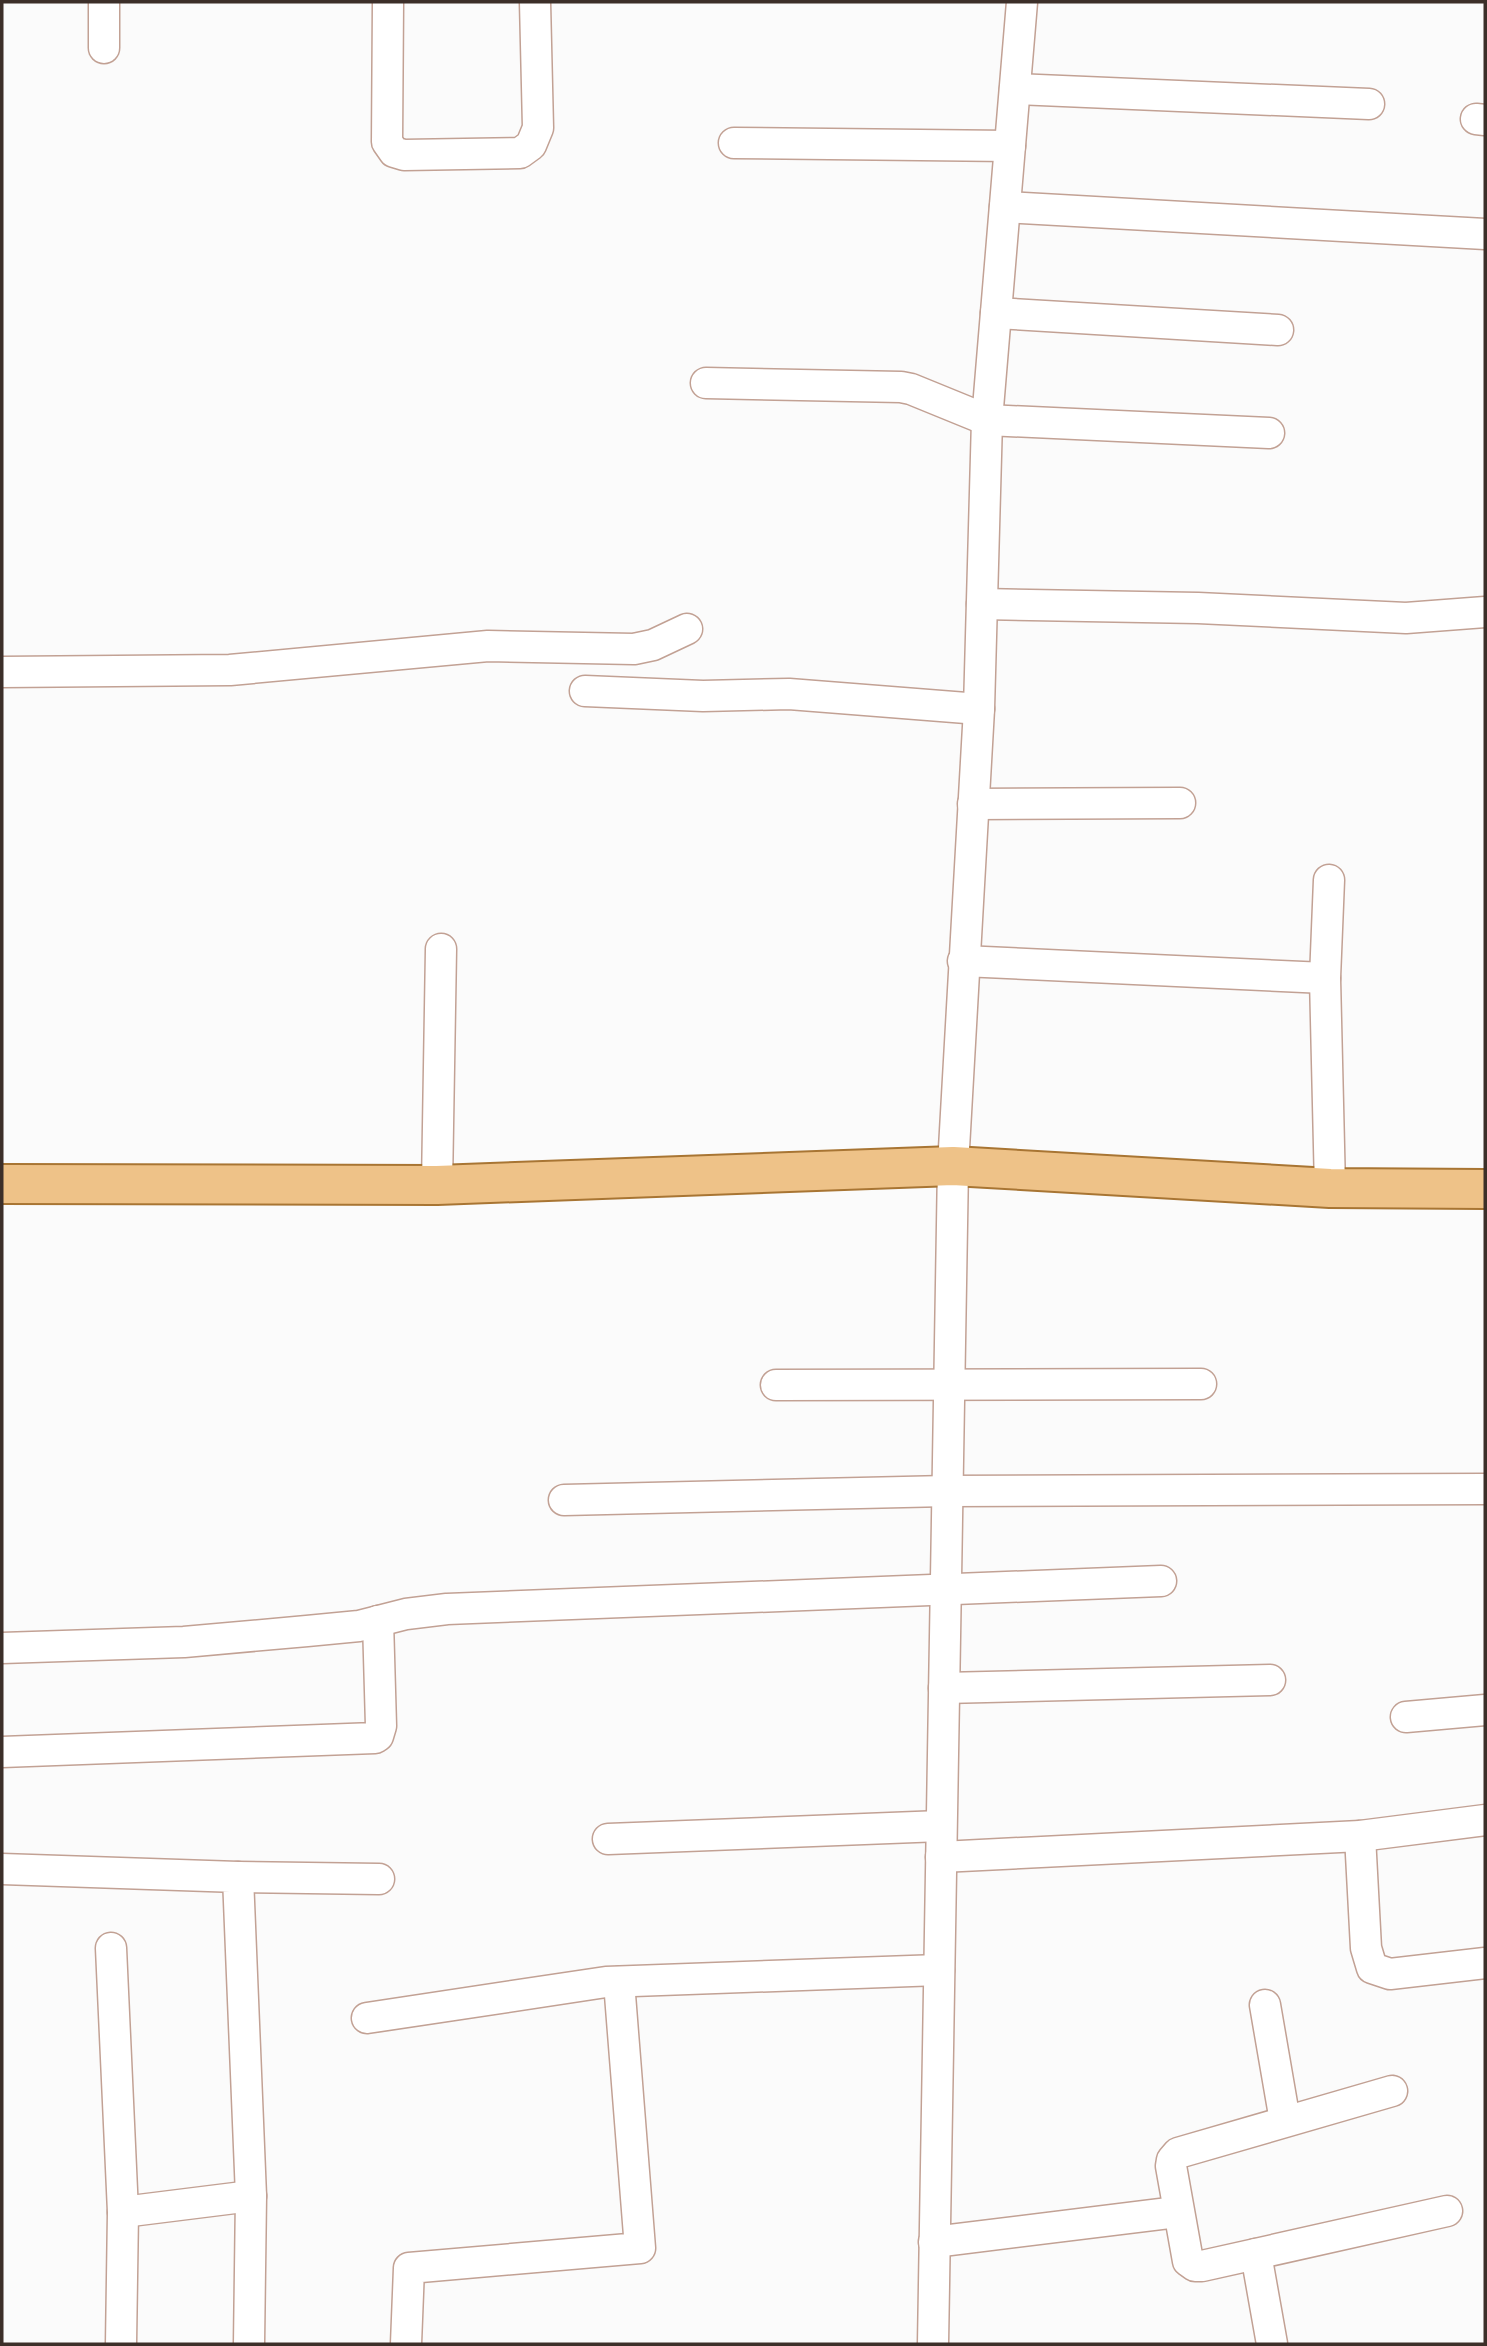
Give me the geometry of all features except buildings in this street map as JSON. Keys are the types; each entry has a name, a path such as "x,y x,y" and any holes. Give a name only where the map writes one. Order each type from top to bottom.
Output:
{"main road":[{"path":"2,1184 437,1185 953,1166 1330,1188 1485,1189"}],"street":[{"path":"104,2 104,48"},
{"path":"388,2 387,142 394,152 404,155 520,153 531,145 538,128 535,2"},
{"path":"933,2344 953,1166 979,709 987,420 1023,2"},
{"path":"1015,89 1369,104"},
{"path":"734,143 1010,146"},
{"path":"1005,207 1485,234"},
{"path":"996,313 1278,330"},
{"path":"706,383 901,387 987,420 1269,433"},
{"path":"982,604 1212,608 1406,618 1485,612"},
{"path":"2,672 242,669 488,646 634,649 653,645 687,629"},
{"path":"585,691 703,696 789,694 979,709"},
{"path":"973,804 1180,803"},
{"path":"1329,880 1325,978 1330,1188"},
{"path":"437,1185 441,949"},
{"path":"963,961 1325,978"},
{"path":"776,1385 1201,1384"},
{"path":"564,1500 947,1491 1485,1489"},
{"path":"2,1648 184,1642 346,1627 406,1614 447,1609 1161,1581"},
{"path":"2,1752 375,1738 381,1726 378,1621"},
{"path":"944,1688 1270,1680"},
{"path":"1405,1717 1485,1710"},
{"path":"941,1857 1360,1836 1485,1820"},
{"path":"608,1839 941,1826"},
{"path":"1360,1836 1366,1948 1372,1968 1390,1974 1485,1963"},
{"path":"2,1870 379,1879"},
{"path":"239,1877 251,2196 249,2344"},
{"path":"111,1948 122,2212 121,2344"},
{"path":"367,2018 619,1982 939,1970"},
{"path":"406,2344 409,2268 640,2248 619,1982"},
{"path":"1265,2005 1285,2121"},
{"path":"1392,2091 1178,2153 1171,2166 1185,2254 1191,2264 1202,2266 1447,2210"},
{"path":"122,2212 251,2196"},
{"path":"934,2242 1178,2212"},
{"path":"1256,2254 1272,2344"}]}
